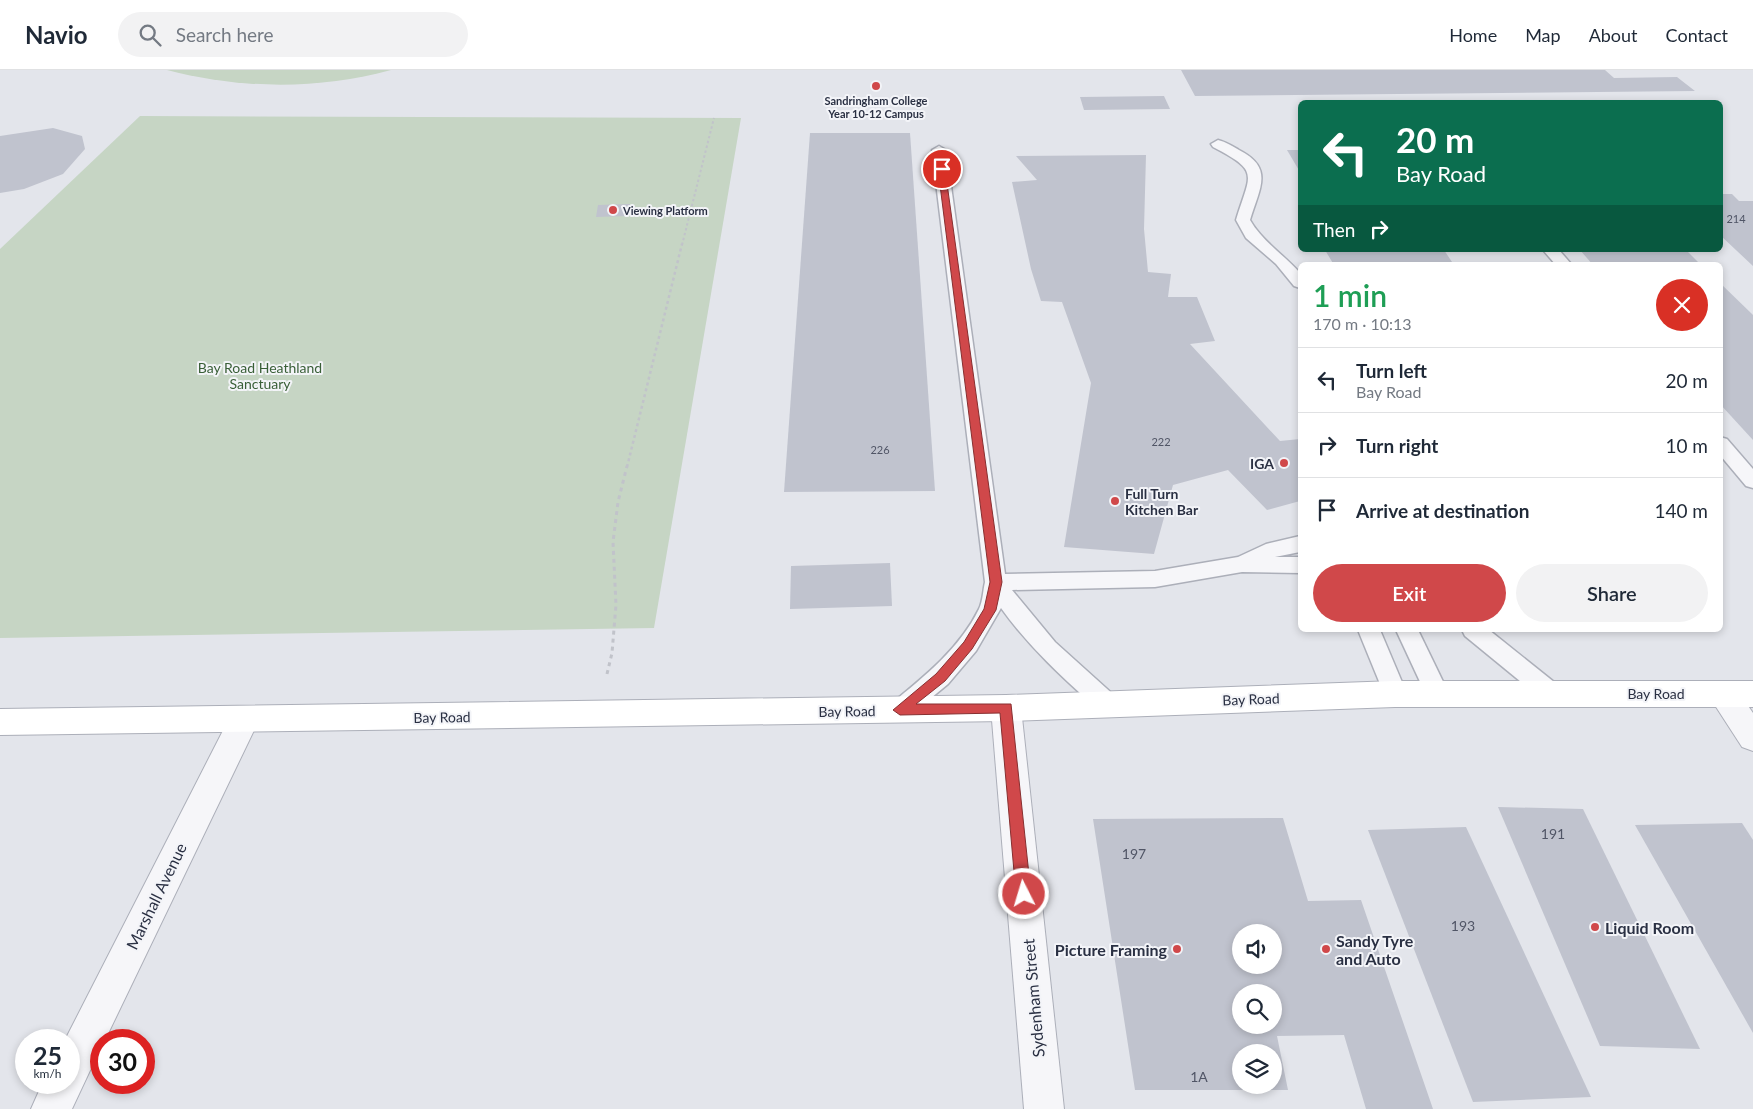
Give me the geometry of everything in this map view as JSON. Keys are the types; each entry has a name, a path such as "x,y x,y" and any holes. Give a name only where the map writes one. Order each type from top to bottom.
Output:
{"main road":[{"name":"Bay Road","path":"0,722 1006,708 1395,694 1753,694"}],"street":[{"path":"1722,693 1753,738"},
{"name":"Sydenham Street","path":"1006,708 1044,1109"},
{"name":"Marshall Avenue","path":"80,1050 244,720"},
{"path":"51,1109 58,1094"}],"lane":[{"path":"1218,144 1243,157 1254,167 1256,177 1243,220 1251,235 1282,261 1298,280"},
{"path":"900,710 940,678 968,645 990,610 996,582 939,150"},
{"path":"1553,252 1561,262"},
{"path":"1723,446 1753,480"},
{"path":"1242,564 1273,548 1298,544"},
{"path":"996,582 1156,579 1242,564 1298,565"},
{"path":"996,582 1014,612 1042,645 1108,704"},
{"path":"1370,632 1395,694"},
{"path":"1408,632 1438,694"},
{"path":"1475,632 1551,694"}],"path":[{"path":"597,715 612,652 616,605 613,542 618,502 714,118"}],"green space":[{"path":"167,70 391,70 335,81 279,85 223,81"},
{"name":"Bay Road Heathland Sanctuary","path":"140,116 741,118 654,628 0,638 0,249"}],"building":[{"path":"1181,70 1605,70 1614,78 1677,77 1695,91 1195,96"},
{"path":"1164,96 1170,109 1084,110 1080,97"},
{"path":"53,128 82,136 85,149 63,174 24,189 0,193 0,136"},
{"path":"810,133 910,133 935,491 784,492"},
{"path":"1287,150 1298,150 1298,169"},
{"path":"1146,155 1144,229 1148,272 1171,274 1168,297 1197,297 1215,341 1190,344 1280,441 1298,439 1298,502 1267,510 1228,470 1173,485 1154,554 1064,547 1091,383 1062,302 1041,301 1031,269 1012,182 1037,180 1016,156"},
{"path":"1723,194 1732,194 1739,201 1753,201 1753,266 1723,238"},
{"name":"Viewing Platform","path":"630,204 628,216 596,217 598,205"},
{"path":"1326,252 1445,252 1452,262 1332,262"},
{"path":"1582,252 1688,252 1698,262 1590,262"},
{"path":"1723,286 1753,315 1753,440 1723,407"},
{"path":"890,563 892,606 790,609 791,566"},
{"name":"Liquid Room","path":"1498,807 1583,809 1700,1049 1600,1046"},
{"path":"1283,818 1308,901 1361,900 1433,1109 1366,1109 1344,1035 1277,1036 1279,1044 1232,1044 1232,1090 1135,1090 1093,819"},
{"path":"1742,823 1753,840 1753,1033 1635,825"},
{"path":"1466,827 1591,1097 1473,1102 1368,830"},
{"path":"1282,1061 1288,1090 1282,1090"}],"place":[{"name":"Sandringham College Year 10-12 Campus","path":"876,86"},
{"name":"Viewing Platform","path":"613,210"},
{"name":"IGA","path":"1284,463"},
{"name":"Full Turn Kitchen Bar","path":"1115,501"},
{"name":"Liquid Room","path":"1595,927"},
{"name":"Picture Framing","path":"1177,949"},
{"name":"Sandy Tyre and Auto","path":"1326,949"}],"route":[{"path":"942,169 990,552 996,582 990,610 968,645 940,678 900,710 1006,708 1024,894"}]}
